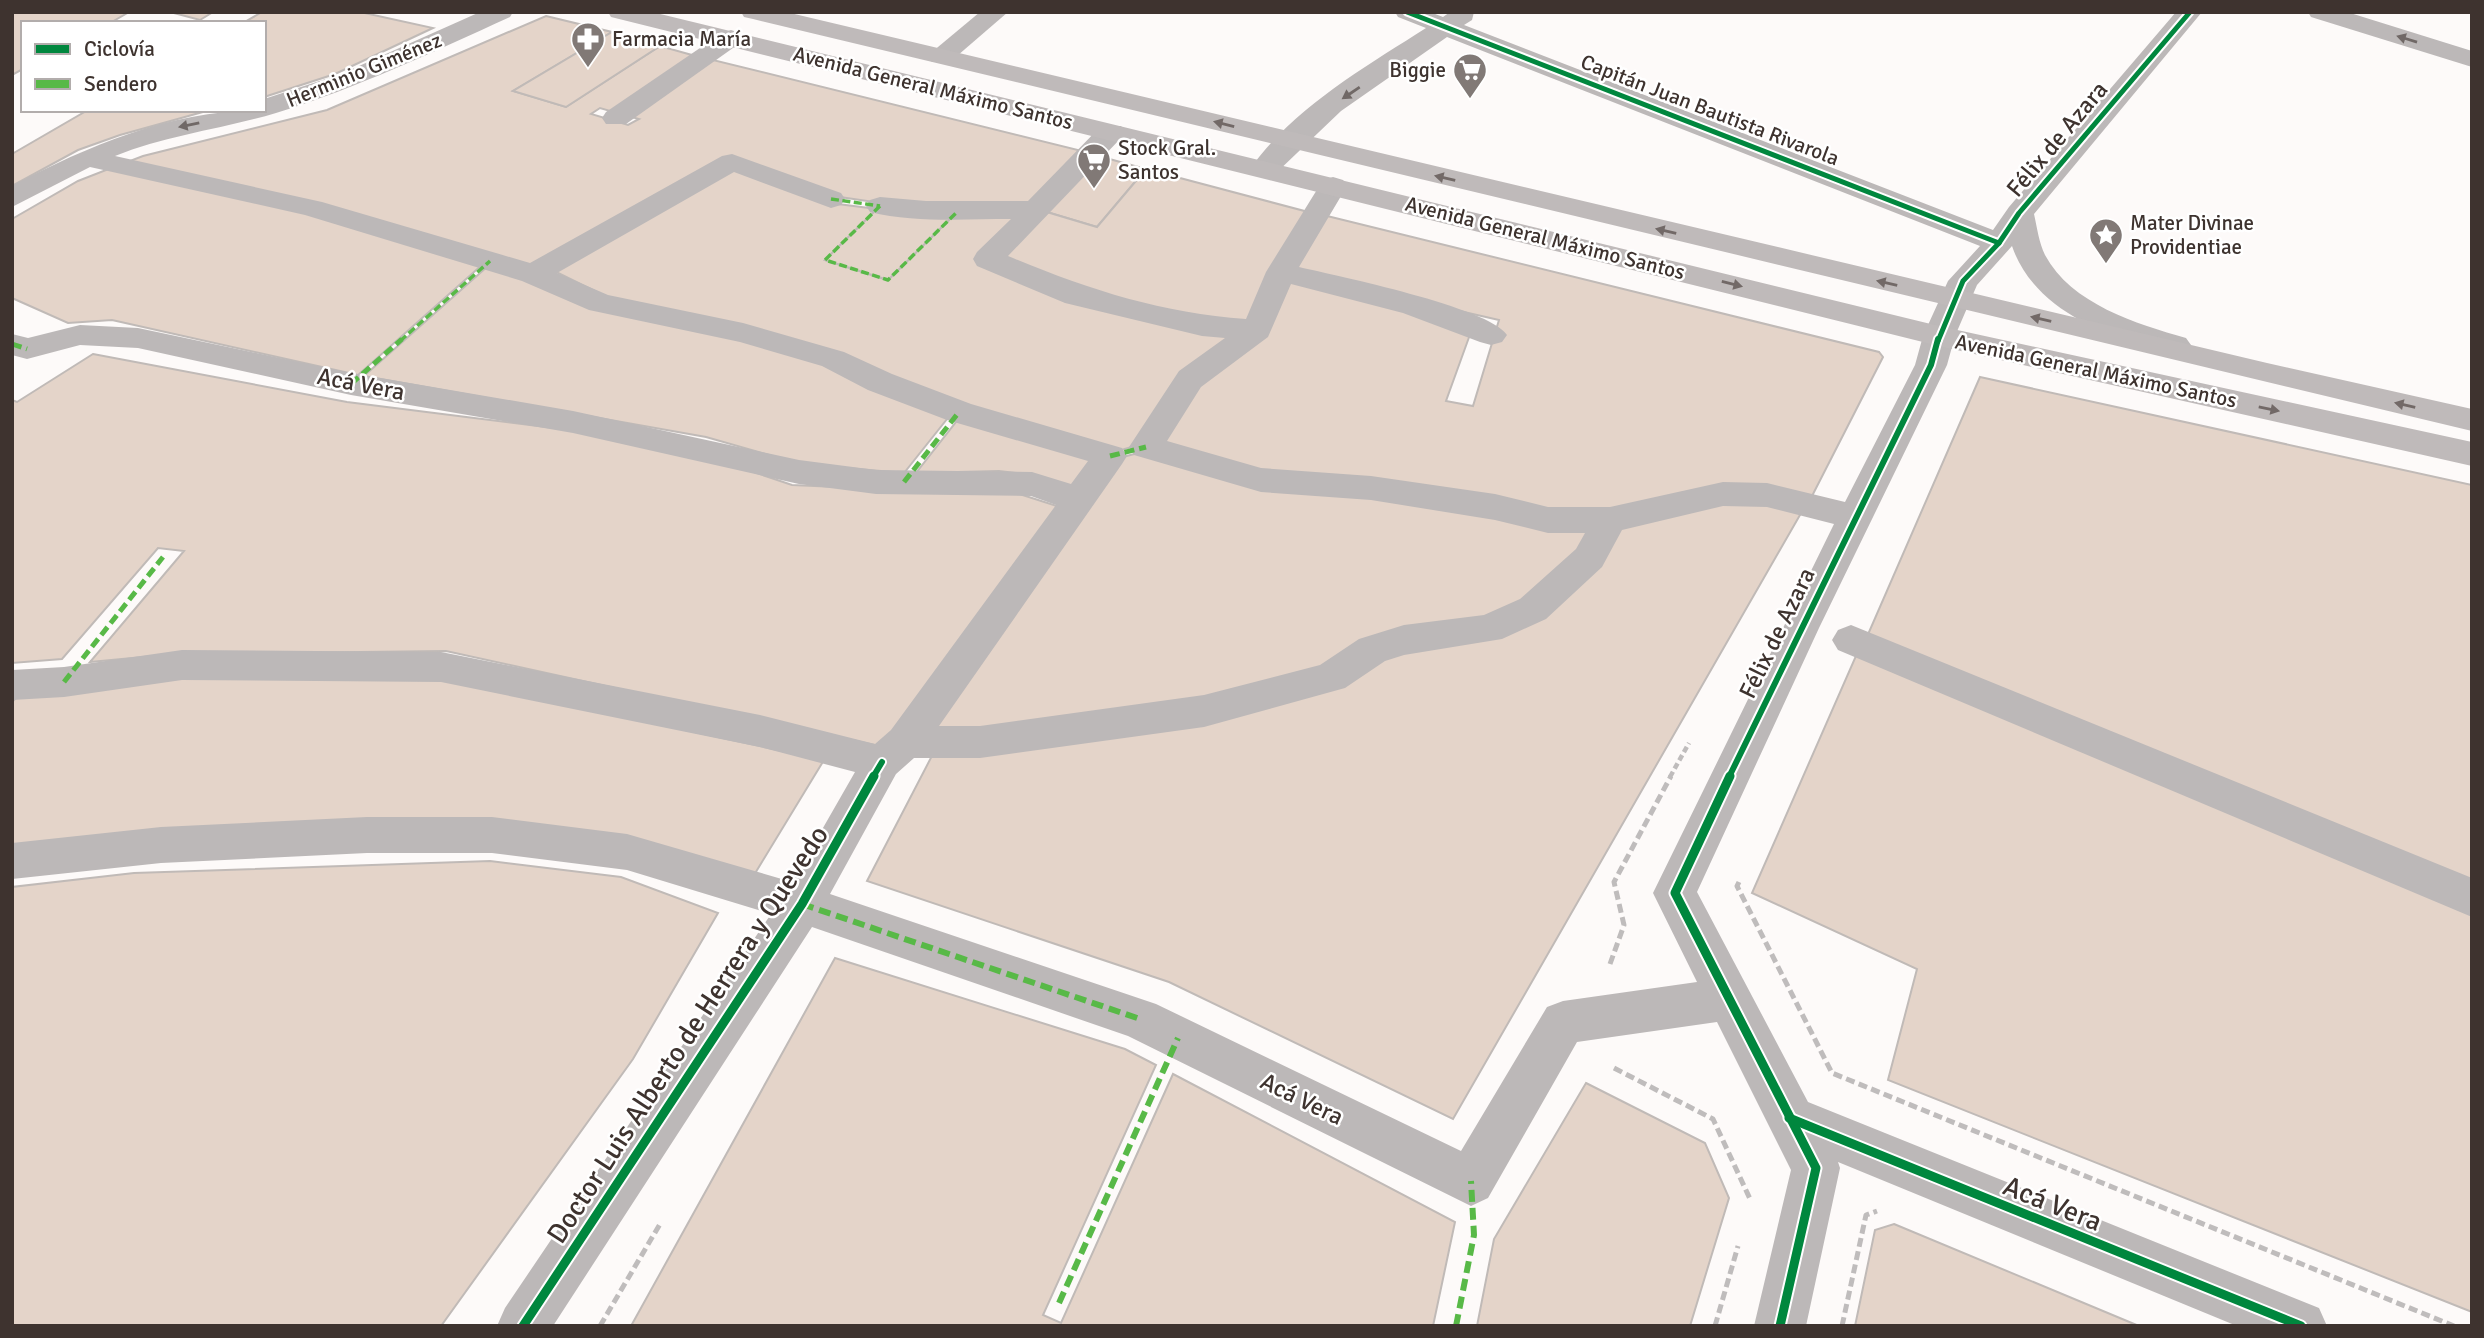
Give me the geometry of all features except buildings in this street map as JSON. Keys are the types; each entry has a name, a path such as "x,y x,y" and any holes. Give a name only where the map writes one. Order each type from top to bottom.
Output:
{"main road":[{"name":"Avenida General Máximo Santos","path":"620,12 1939,336 2472,454"},
{"name":"Avenida General Máximo Santos","path":"753,12 2267,374 2472,420"}],"street":[{"name":"Herminio Giménez","path":"266,107 350,80 501,12"},
{"path":"941,57 996,12"},
{"name":"Capitán Juan Bautista Rivarola","path":"1407,12 1457,20 1999,243"},
{"name":"Félix de Azara","path":"1780,1326 1816,1168 1675,893 1931,365 1939,336 1963,281 1999,243 2019,213 2190,12"},
{"path":"2320,12 2472,59"},
{"path":"1264,169 1288,140 1315,117 1457,20"},
{"path":"615,117 731,38"},
{"name":"Herminio Giménez","path":"12,198 86,158 128,141 248,112"},
{"path":"1111,132 988,259 1076,296 1202,326 1257,330"},
{"path":"86,158 312,208 533,274 732,162 831,199"},
{"path":"1333,186 1281,272 1257,330 1189,379 1146,447 1261,480 1371,488 1495,507 1548,520 1610,520 1723,494 1767,495 1818,505 1855,518"},
{"path":"880,206 926,210 1037,210"},
{"path":"2019,213 2032,258 2051,282 2091,313 2132,332 2235,359 2267,374"},
{"path":"1281,272 1381,297 1472,326 1491,335"},
{"name":"Doctor Luis Alberto de Herrera y Quevedo","path":"523,1326 802,904 894,752 1110,456 959,412 880,382 833,359 743,333 600,303 533,274"},
{"name":"Acá Vera","path":"19,346 80,335 138,338 351,384 573,422 824,475 876,482 1032,484 1080,499"},
{"path":"14,687 182,666 440,667 760,730 894,752 1204,711 1331,677 1372,650 1404,640 1489,629 1533,609 1543,601 1590,558 1610,520"},
{"path":"1851,640 2472,898"},
{"name":"Acá Vera","path":"12,861 161,845 367,835 492,835 627,852 802,904 1140,1019 1471,1181 1563,1023 1728,999"},
{"name":"Acá Vera","path":"1789,1118 2301,1326"}],"path":[{"path":"1842,1326 1866,1214 1886,1208"}],"marked path":[{"path":"831,199 880,206"},
{"path":"880,206 825,260 888,280 958,211"},
{"path":"351,384 490,261"},
{"path":"12,344 27,349"},
{"path":"904,482 959,412"},
{"path":"1110,456 1146,447"},
{"path":"64,682 163,557"},
{"path":"802,904 1140,1019"},
{"path":"1059,1303 1178,1038"},
{"path":"1456,1326 1474,1235 1471,1181"}],"cycle path":[{"path":"1407,12 1999,243"},
{"path":"1780,1326 1816,1168 1675,893 1800,628 1931,365 1939,336 1963,281 1999,243 2019,213 2190,12"},
{"path":"523,1326 802,904 882,762"},
{"path":"1789,1118 2301,1326"}],"place":[{"name":"Farmacia María","path":"588,69"},
{"name":"Biggie","path":"1470,100"},
{"name":"Stock Gral. Santos","path":"1094,190"},
{"name":"Mater Divinae Providentiae","path":"2106,265"}]}
